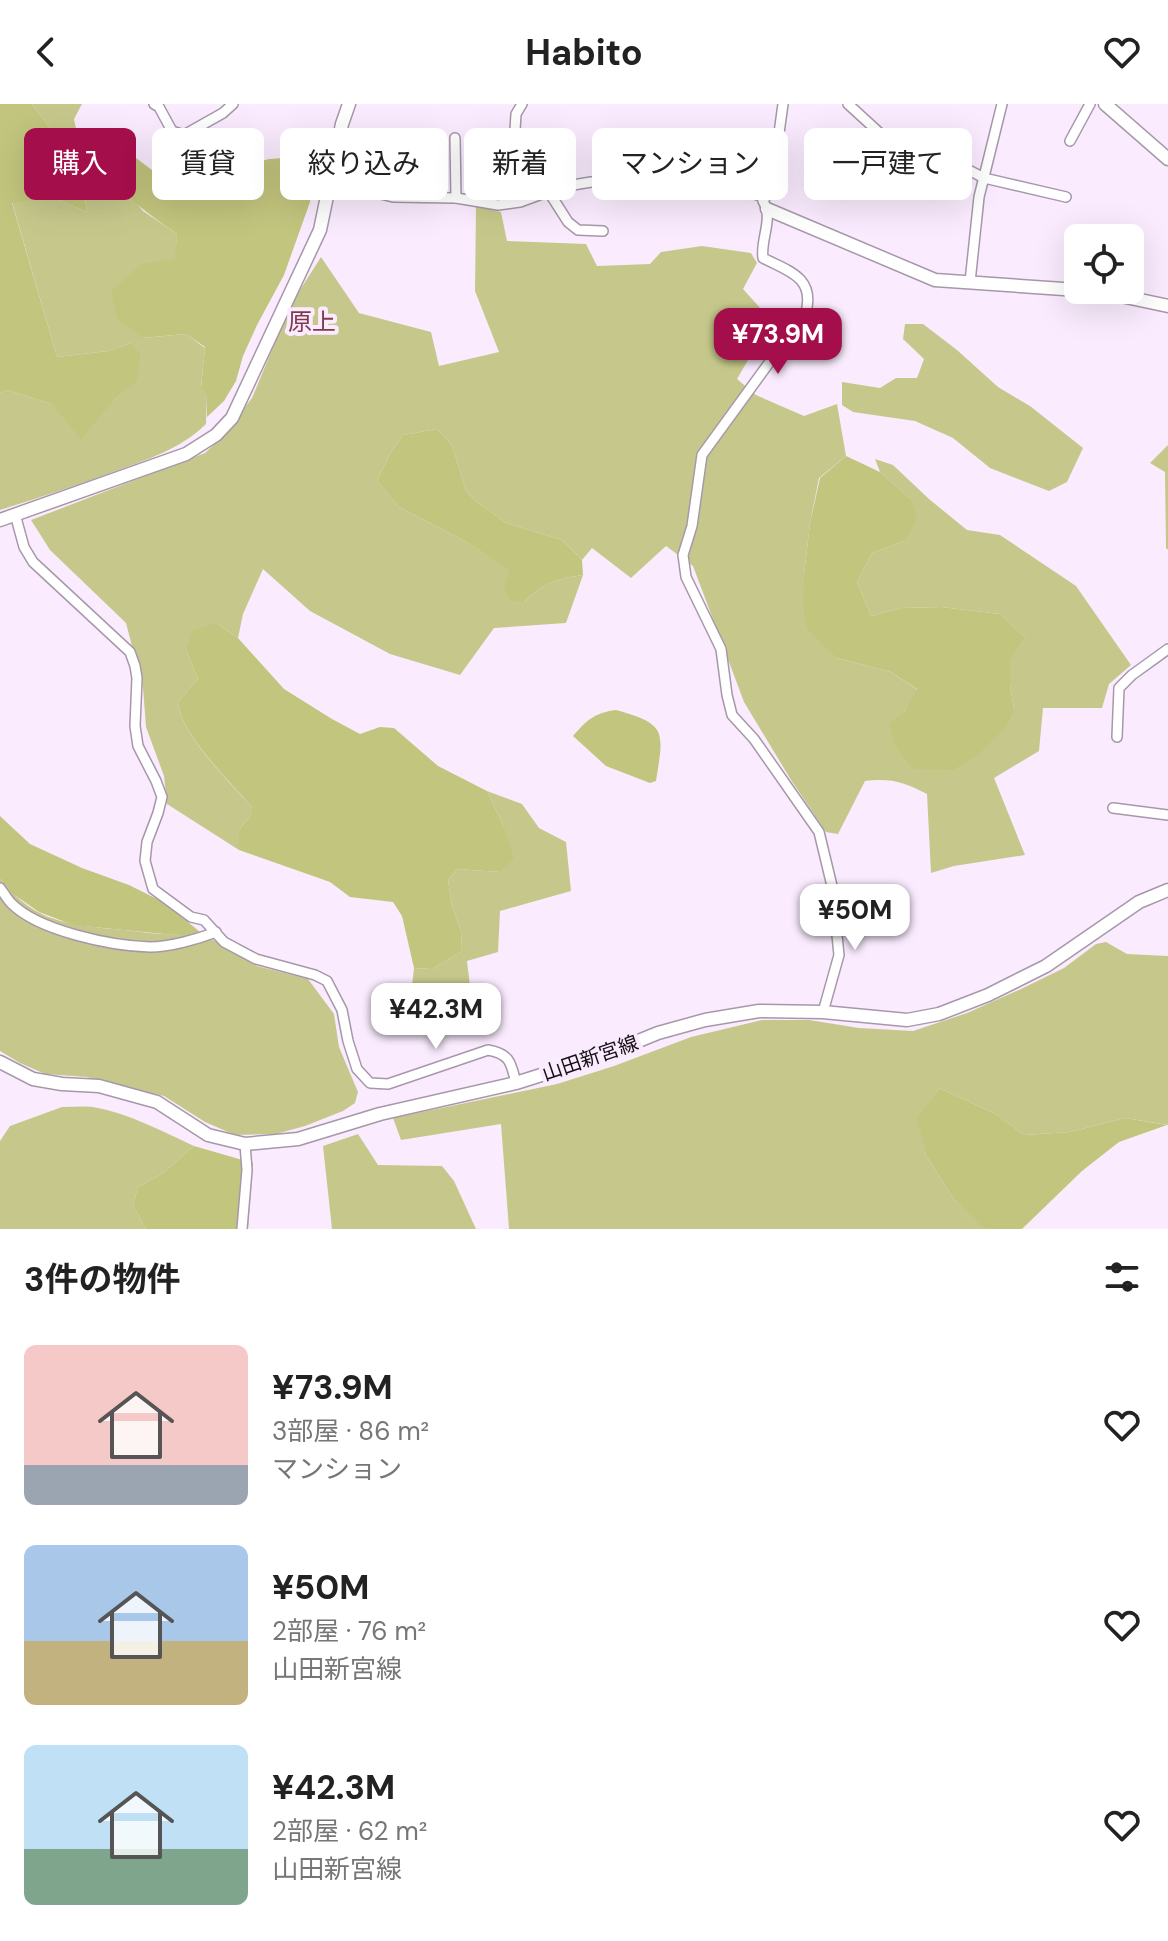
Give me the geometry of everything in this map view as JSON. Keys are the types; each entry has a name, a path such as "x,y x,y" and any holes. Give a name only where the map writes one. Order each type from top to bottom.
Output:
{"main road":[{"path":"341,128 349,104"},
{"path":"1105,104 1168,159"},
{"path":"0,520 186,454 216,435 232,418 317,237 326,200"},
{"path":"766,203 935,280 1064,289"},
{"path":"1144,301 1168,306"},
{"name":"山田新宮線","path":"0,1062 33,1079 99,1086 157,1102 208,1135 245,1144 298,1139 380,1114 516,1083 604,1055 658,1033 705,1020 759,1011 823,1012 907,1020 939,1014 988,995 1046,966 1139,902 1168,890"}],"street":[{"path":"154,104 159,107 172,131 184,135 233,104"},
{"path":"515,128 516,114 522,104"},
{"path":"783,104 772,184 766,203 767,226 761,248 763,258 800,277 809,300 806,312 702,455 692,526 683,555 686,577 721,649 732,715 754,739 819,832 832,886 839,955 823,1012"},
{"path":"848,104 884,137 915,142 984,178 1066,197"},
{"path":"970,282 979,197 1002,104"},
{"path":"1070,141 1090,104"},
{"path":"455,138 456,198"},
{"path":"576,184 617,182 647,188 689,184 730,185 766,203"},
{"path":"448,198 464,199"},
{"path":"468,200 498,205 526,200"},
{"path":"555,200 568,222 578,230 603,231"},
{"path":"15,514 24,547 33,562 130,652 137,678 135,726 138,746 162,797 147,842 145,861 153,889 191,917 204,920 224,942 256,959 327,981 342,1010 357,1069 370,1083 388,1084 488,1050 501,1052 510,1062 516,1083"},
{"path":"1117,737 1119,688 1168,649"},
{"path":"1113,808 1168,815"},
{"path":"0,888 12,904 34,919 62,931 109,942 152,947 199,939 216,932"},
{"path":"242,1229 247,1170 245,1144"}],"green space":[{"path":"0,104 32,104 50,128 24,128 24,200 32,200 12,203 57,357 108,351 131,343 140,354 137,381 114,400 81,439 52,404 7,390 0,393"},
{"path":"32,104 82,104 74,119 76,128 50,128"},
{"path":"136,158 152,170 152,200 264,200 264,160 280,158 280,200 310,200 284,275 257,325 236,381 224,401 207,417 207,397 201,388 205,347 186,334 142,338 117,318 111,291 142,264 175,259 177,234 132,200 136,200"},
{"path":"59,200 87,212 85,200 134,200 143,211 177,234 176,259 142,338 186,334 205,348 201,387 207,397 206,424 186,440 150,458 0,510 0,393 7,390 52,404 114,400 137,380 131,343 108,351 57,357 12,202"},
{"path":"59,200 85,200 87,212"},
{"path":"476,206 501,212 507,241 586,244 597,266 650,264 661,252 702,246 751,253 757,263 743,289 779,329 748,360 737,379 756,395 804,416 837,404 846,456 819,478 804,575 837,658 891,672 918,690 904,712 1014,710 1010,659 1026,638 1000,614 941,607 901,608 871,616 857,582 872,553 904,541 911,499 880,472 875,459 893,465 967,530 1000,535 1076,586 1131,665 1109,684 1102,708 1043,708 1039,751 994,778 1025,855 954,866 931,873 927,794 904,784 882,780 865,781 838,834 826,832 744,702 693,566 666,546 631,578 592,548 582,560 562,540 506,523 466,491 452,445 437,429 403,435 377,481 399,507 465,541 511,570 524,602 550,583 583,575 566,623 494,628 460,675 390,654 310,611 263,569 243,614 238,638 216,623 186,650 198,679 178,702 187,728 197,743 252,807 252,814 239,830 239,850 167,804 164,776 146,727 143,688 126,623 50,550 31,520 205,453 252,398 291,304 321,257 359,313 431,332 439,366 499,352 475,291"},
{"path":"905,324 923,324 998,387 1030,406 1083,448 1067,482 1049,491 990,468 953,438 915,421 853,412 842,405 842,382 880,388 896,378 917,378 924,359 903,339"},
{"path":"437,429 452,445 466,491 477,502 506,523 562,540 582,560 583,575 550,583 524,602 510,600 504,587 510,570 465,541 399,507 377,481 390,454 403,435"},
{"path":"1168,445 1168,550 1165,472 1150,463"},
{"path":"846,456 880,472 911,499 917,518 904,541 872,553 857,582 871,616 901,608 941,607 1000,614 1026,638 1010,660 1014,710 1006,727 977,756 953,770 913,769 895,746 889,724 904,712 917,689 891,672 837,658 807,629 803,605 804,575 810,523 820,478"},
{"path":"216,623 238,638 284,689 332,719 360,734 380,727 394,728 438,766 487,791 514,858 501,872 457,869 448,880 452,906 461,931 462,951 432,969 414,968 402,916 393,902 350,897 330,882 239,850 239,830 252,814 252,807 197,743 187,728 178,702 198,679 186,650 192,631"},
{"path":"616,710 645,720 658,732 660,751 656,781 650,783 606,766 573,736 592,718"},
{"path":"487,791 522,804 539,828 566,842 571,891 500,911 498,952 467,961 470,986 411,995 414,968 432,969 462,951 461,931 452,906 448,880 457,869 501,872 504,827"},
{"path":"0,816 30,844 165,903 200,932 164,934 73,925 39,912 13,894 0,879"},
{"path":"0,879 27,905 58,920 91,927 153,933 200,932 257,966 308,979 334,1014 339,1047 358,1092 355,1103 305,1126 276,1134 235,1135 205,1122 164,1096 86,1077 45,1074 0,1051"},
{"path":"1106,942 1127,954 1168,956 1168,1125 1125,1118 1070,1132 1024,1135 994,1113 939,1088 918,1119 926,1155 953,1198 988,1229 509,1229 501,1124 401,1140 393,1118 557,1084 691,1037 762,1020 809,1020 859,1028 913,1031 967,1013 1021,989 1064,968 1096,944"},
{"path":"939,1088 994,1113 1024,1135 1070,1132 1125,1118 1167,1125 1119,1142 1082,1171 1022,1229 988,1229 953,1198 926,1155 917,1119"},
{"path":"62,1107 93,1107 119,1114 194,1146 162,1174 138,1187 133,1205 146,1229 0,1229 0,1141 10,1126"},
{"path":"358,1134 378,1165 442,1166 454,1181 476,1229 332,1229 323,1146"},
{"path":"194,1146 253,1163 248,1229 146,1229 133,1205 138,1187 162,1174"}],"district":[{"name":"原上","path":"312,322"}]}
